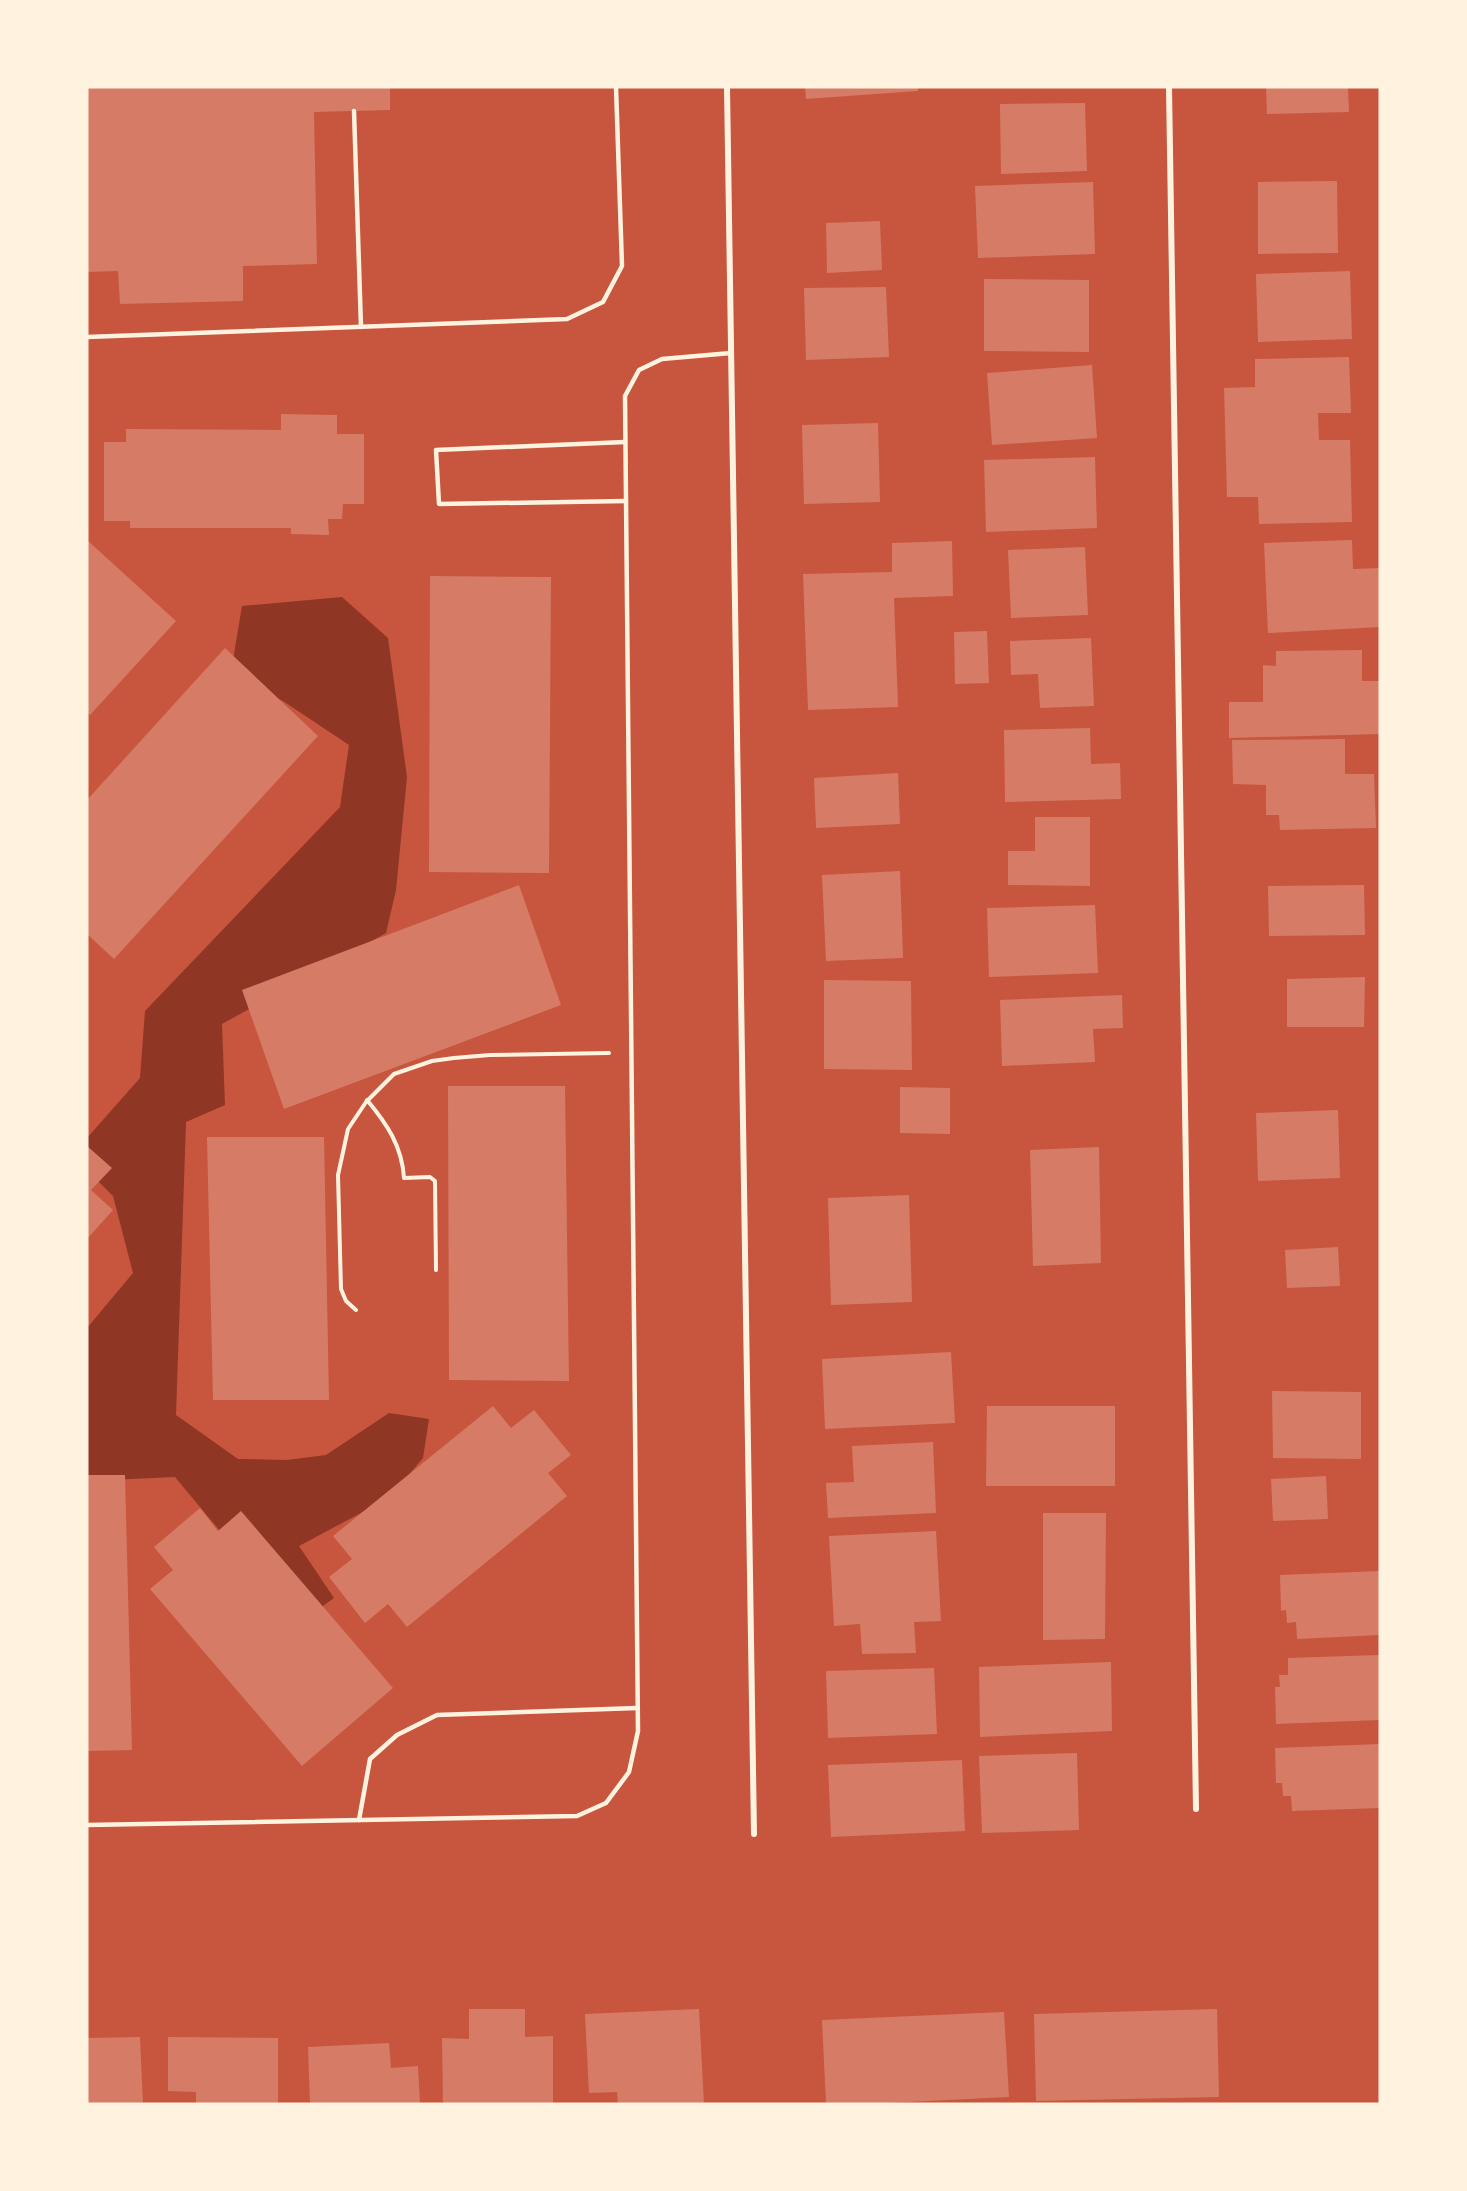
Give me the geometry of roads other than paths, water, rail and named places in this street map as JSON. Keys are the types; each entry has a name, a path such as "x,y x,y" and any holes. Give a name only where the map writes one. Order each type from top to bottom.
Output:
{"street":[{"path":"727,87 754,1834"},
{"path":"1169,87 1196,1809"}],"lane":[{"path":"87,337 567,319 603,302 622,266 616,87"},
{"path":"354,111 361,327"},
{"path":"87,1825 577,1816 606,1803 629,1772 638,1731 625,396 639,370 662,359 731,353"},
{"path":"626,442 436,450 439,504 626,501"},
{"path":"359,1820 370,1759 397,1735 437,1715 637,1708"}]}
